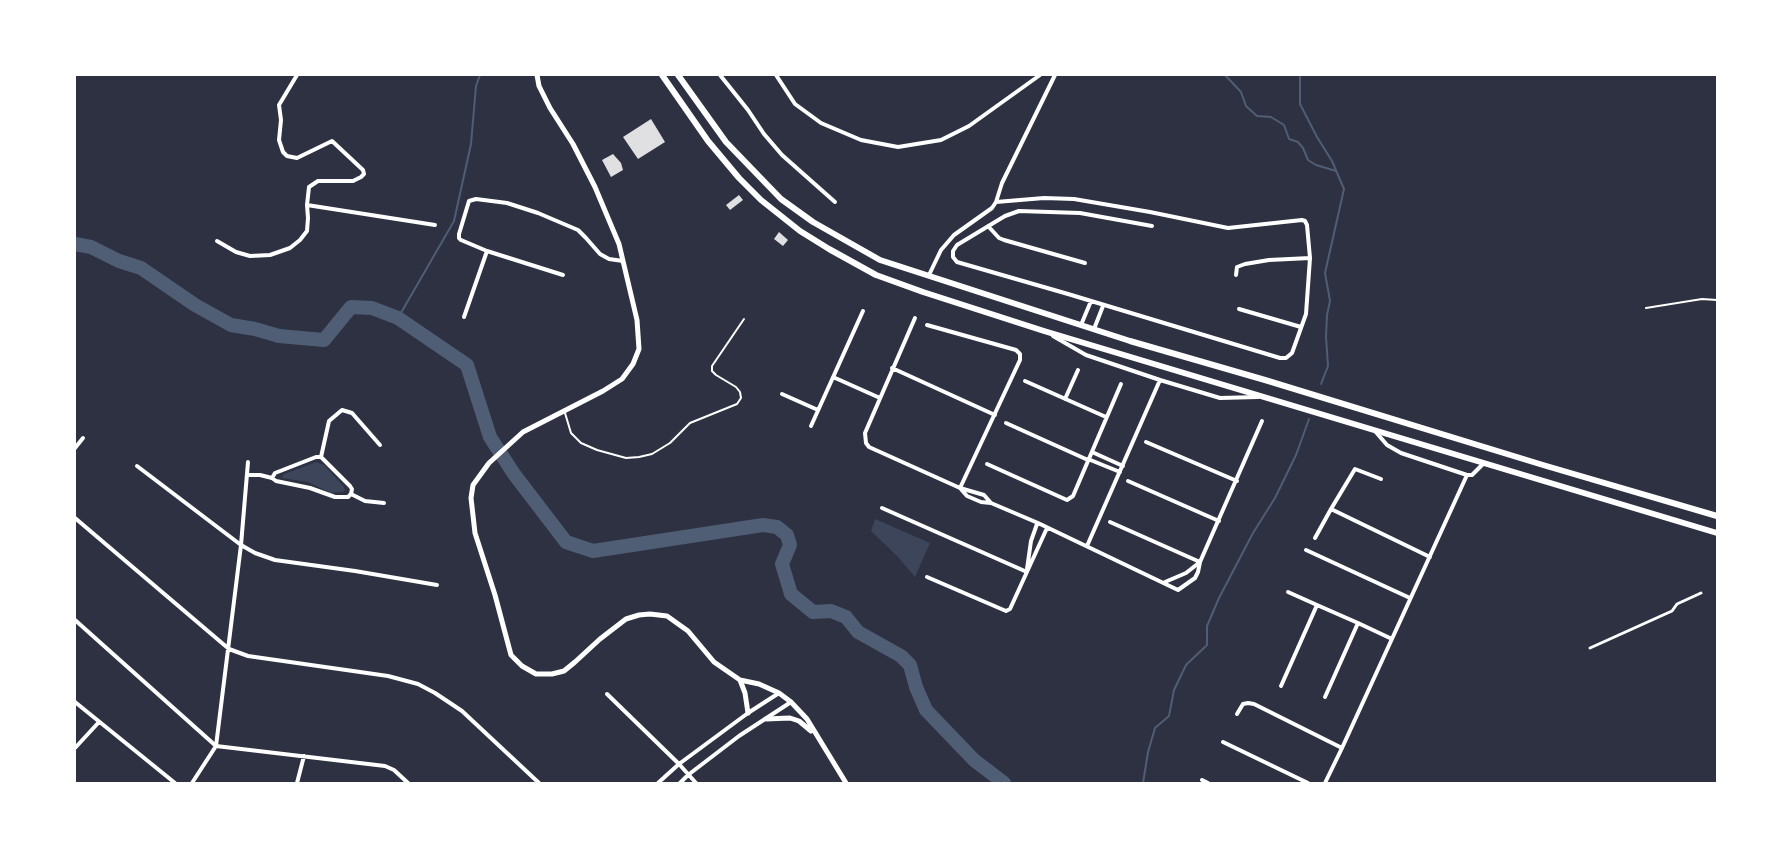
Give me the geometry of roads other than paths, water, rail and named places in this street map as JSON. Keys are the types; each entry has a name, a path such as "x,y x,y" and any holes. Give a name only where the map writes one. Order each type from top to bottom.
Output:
{"main road":[{"path":"662,75 708,141 761,200 800,231 876,275 1044,331 1717,533"},
{"path":"678,75 726,142 781,199 813,222 880,260 1094,329 1717,516"}],"street":[{"path":"217,241 236,252 250,256 270,255 290,248 306,231 309,187 318,182 353,181 364,174 363,170 332,141 297,158 287,156 283,152 279,140 281,120 279,105 297,75"},
{"path":"537,75 539,86 573,144 619,243 638,320 639,349 633,364 622,379 523,432 489,463 473,485 471,498 475,533 511,655 522,666 536,674 552,674 564,671 626,619 650,614 667,616 688,631 714,662 740,680 759,684 780,693 791,702 807,719 846,783"},
{"path":"720,75 782,155 835,202"},
{"path":"776,75 795,104 820,123 861,140 898,147 941,140 969,126 1040,75"},
{"path":"928,276 941,250 954,235 992,208 996,202 1002,183 1055,75"},
{"path":"996,202 1028,198 1074,199 1228,228 1305,221 1310,258 1306,314 1292,353 1286,358 1280,358 957,262 953,257 953,251 957,245 1005,216 1019,211 1080,213 1152,226"},
{"path":"563,275 487,251 459,238 469,201 473,199 507,203 538,213 578,230 600,254 609,259 624,261"},
{"path":"307,205 435,225"},
{"path":"988,226 1004,240 1085,263"},
{"path":"464,317 487,251"},
{"path":"1236,275 1237,267 1245,264 1310,258"},
{"path":"1082,325 1091,302"},
{"path":"1094,329 1103,306"},
{"path":"1239,309 1301,327"},
{"path":"811,426 863,311"},
{"path":"915,318 865,433 869,447 960,488 984,495 991,503 1178,590 1195,578 1262,421"},
{"path":"927,325 1016,350 1020,354 1020,360 960,488"},
{"path":"1044,331 1086,356 1220,398 1270,397"},
{"path":"892,368 994,415"},
{"path":"1065,399 1078,370"},
{"path":"833,377 880,398"},
{"path":"1087,546 1160,380"},
{"path":"1025,381 1106,417"},
{"path":"987,464 1067,500 1073,496 1121,384"},
{"path":"782,394 818,410"},
{"path":"321,456 328,421 342,410 352,413 380,445"},
{"path":"1006,423 1120,472"},
{"path":"1375,430 1387,445 1401,453 1467,475 1472,475 1485,463"},
{"path":"75,448 83,438"},
{"path":"1146,442 1237,481"},
{"path":"1092,452 1123,466"},
{"path":"272,478 275,473 321,456"},
{"path":"321,456 350,486 351,494"},
{"path":"192,783 216,746 241,545 248,462"},
{"path":"137,466 255,554 275,560 437,585"},
{"path":"1315,538 1355,470 1381,479"},
{"path":"248,475 272,478 335,497 348,497 351,494"},
{"path":"1325,783 1467,475"},
{"path":"1128,481 1219,521"},
{"path":"351,494 365,501 384,503"},
{"path":"882,508 1027,572"},
{"path":"1331,509 1430,556"},
{"path":"75,518 228,648 248,656 387,676 418,684 462,711 539,783"},
{"path":"1110,522 1200,562"},
{"path":"1027,572 1031,541 1038,524"},
{"path":"927,577 1006,611 1010,609 1047,528"},
{"path":"1306,550 1410,598"},
{"path":"1164,582 1186,573 1200,562"},
{"path":"1288,592 1392,639"},
{"path":"1590,648 1672,611 1677,604 1701,593"},
{"path":"1281,686 1317,605"},
{"path":"75,620 216,746 385,766 394,770 408,783"},
{"path":"1325,697 1358,623"},
{"path":"740,680 748,713"},
{"path":"658,783 679,764 748,713 780,693"},
{"path":"607,694 696,783"},
{"path":"75,702 175,783"},
{"path":"680,783 739,736 791,702"},
{"path":"1237,714 1243,704 1248,702 1342,748"},
{"path":"766,719 790,718 800,722 815,734"},
{"path":"75,748 99,722"},
{"path":"1223,742 1308,783"},
{"path":"297,783 304,756"},
{"path":"1202,780 1208,783"}],"lane":[{"path":"1646,308 1702,299 1717,300"},
{"path":"564,410 571,433 581,443 626,458 652,454 670,443 690,423 737,404 741,398 740,392 716,375 712,371 712,366 744,319"}],"waterway":[{"path":"398,318 454,221 471,144 476,86 480,75"},
{"path":"1225,75 1241,92 1246,106 1257,116 1271,117 1284,125 1289,139 1298,142 1308,160 1336,171"},
{"path":"1300,75 1300,104 1332,161 1344,189 1325,273 1330,301 1326,337 1328,366 1321,384"},
{"path":"75,244 91,247 119,261 141,268 195,305 231,325 279,336 324,340 351,307 372,308 398,318 467,365 490,437 514,474 566,542 593,551 763,525 777,527 787,535 790,545 782,564 791,594 813,612 831,611 846,617 858,632 901,656 910,665 926,710 974,760 1004,783"},
{"path":"1143,783 1155,728 1169,716 1174,690 1186,665 1207,645 1207,626 1219,598 1253,533 1275,498 1296,455 1309,419"}]}
